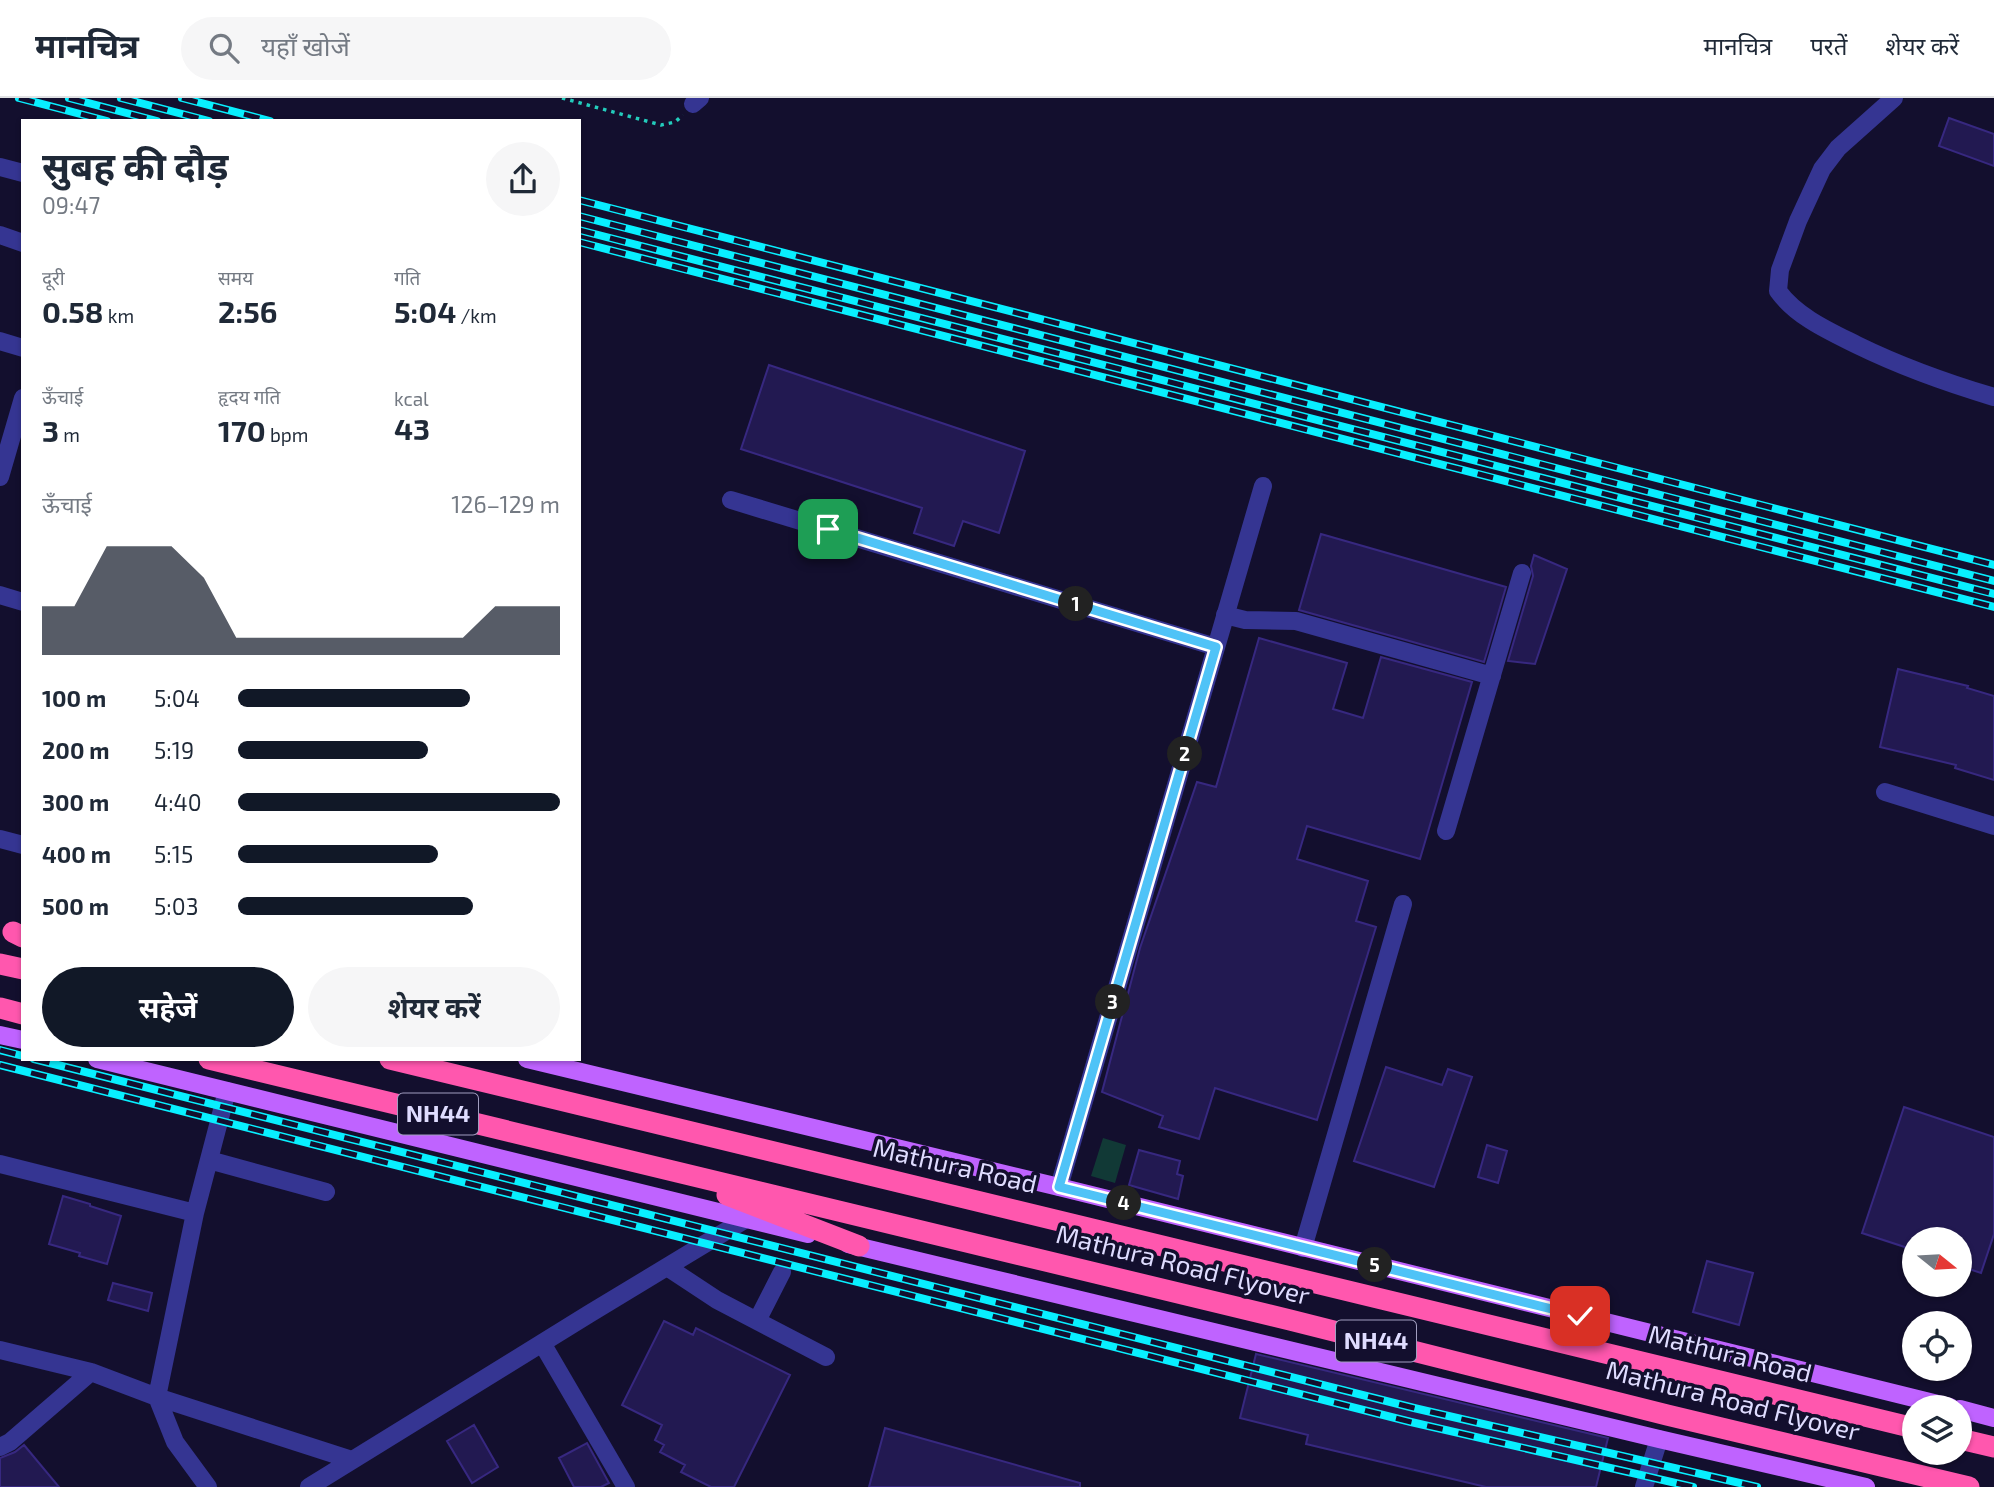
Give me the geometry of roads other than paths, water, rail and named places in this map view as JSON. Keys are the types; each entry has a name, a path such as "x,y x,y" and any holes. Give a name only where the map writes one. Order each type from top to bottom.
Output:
{"highway":[{"path":"0,964 21,969"},
{"path":"0,1008 21,1013"},
{"name":"NH44","path":"217,1061 668,1170"},
{"name":"Mathura Road","path":"398,1061 1902,1425"},
{"path":"668,1170 859,1246"},
{"name":"Mathura Road Flyover","path":"668,1170 1969,1487"},
{"path":"1972,1442 1994,1447"}],"main road":[{"path":"0,1035 21,1040"},
{"path":"105,1061 746,1219 1866,1487"},
{"path":"535,1061 1902,1395"},
{"path":"1972,1412 1994,1418"}],"street":[{"path":"1894,98 1838,148 1822,169 1798,221 1780,270 1778,290 1788,304 1827,331 1891,362 1994,397"},
{"path":"0,167 21,172"},
{"path":"0,235 21,242"},
{"path":"0,341 21,347"},
{"path":"0,477 21,405"},
{"path":"1059,1187 1263,486"},
{"path":"731,500 1216,647"},
{"path":"1446,831 1522,573"},
{"path":"0,596 21,601"},
{"path":"1225,615 1245,620 1296,621 1492,676"},
{"path":"1885,792 1994,826"},
{"path":"0,839 21,844"},
{"path":"1303,1248 1403,904"},
{"path":"208,1487 175,1442 157,1397 195,1213 227,1091"},
{"path":"209,1160 326,1192"},
{"path":"0,1164 195,1213"},
{"path":"309,1487 746,1219"},
{"path":"667,1267 717,1300 826,1357"},
{"path":"757,1321 782,1272"},
{"path":"542,1343 626,1487"},
{"path":"0,1350 91,1372 157,1397 352,1460"},
{"path":"0,1447 10,1442 91,1372"},
{"path":"1644,1487 1659,1439"}],"railway":[{"path":"19,98 99,119"},
{"path":"69,98 149,119"},
{"path":"121,98 201,119"},
{"path":"182,98 262,119"},
{"path":"581,201 1994,565"},
{"path":"581,217 1994,581"},
{"path":"581,231 1994,594"},
{"path":"581,243 1994,607"},
{"path":"0,1050 21,1055"},
{"path":"42,1061 1414,1408 1757,1487"},
{"path":"0,1065 1411,1422 1693,1487"}]}
